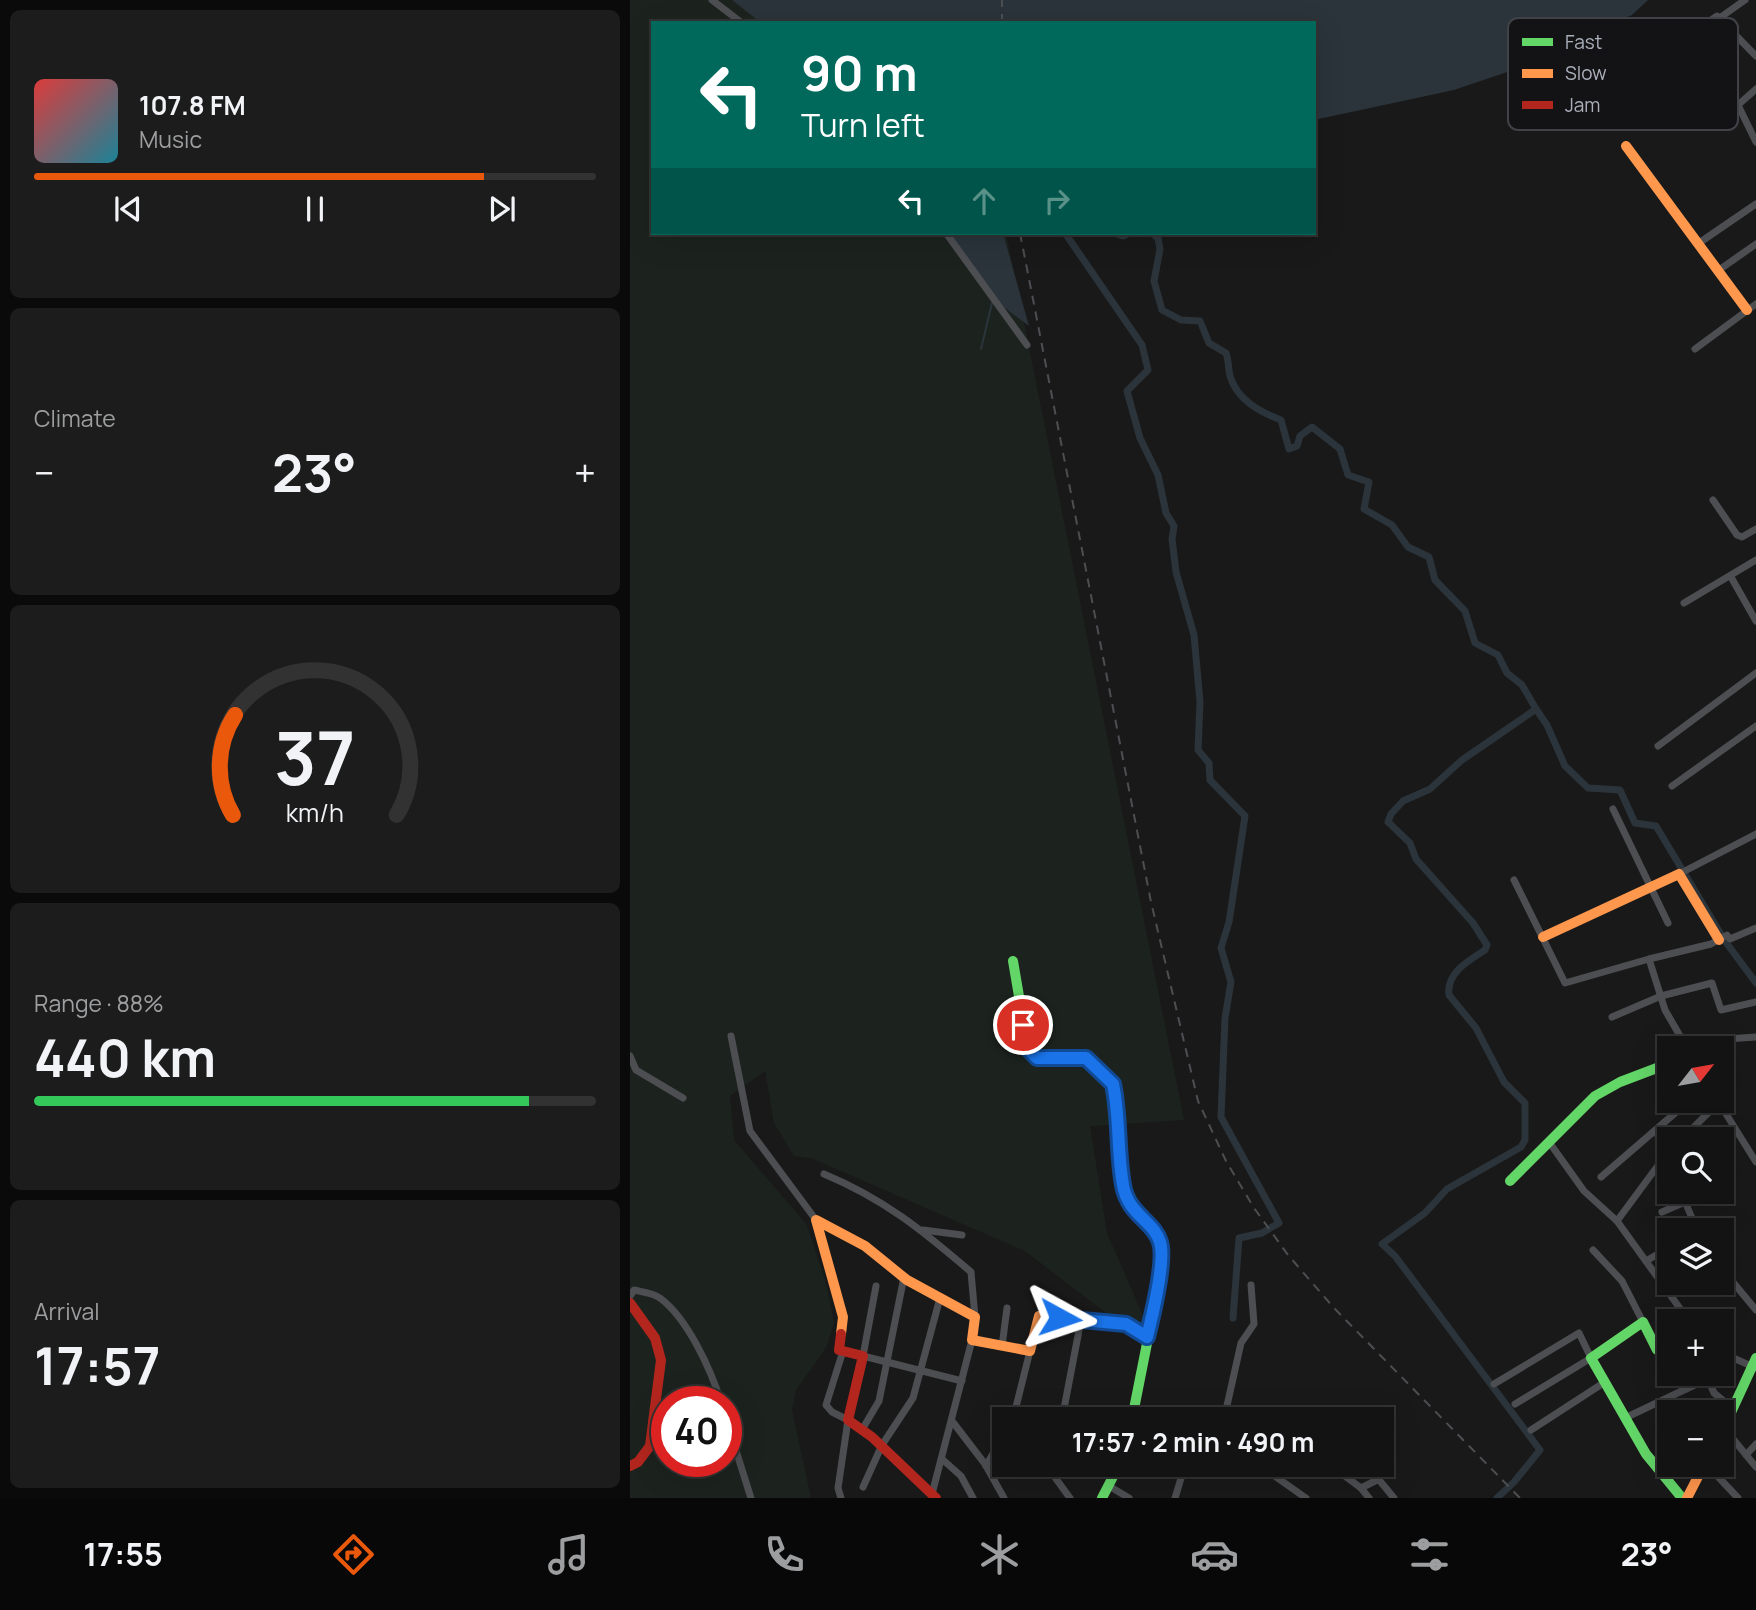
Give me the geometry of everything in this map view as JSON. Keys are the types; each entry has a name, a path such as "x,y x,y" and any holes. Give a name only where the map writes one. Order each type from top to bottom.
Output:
{"street":[{"path":"712,0 739,21"},
{"path":"1713,18 1721,17 1745,0"},
{"path":"1738,36 1756,56"},
{"path":"1756,89 1738,105 1756,142"},
{"path":"1626,146 1746,310"},
{"path":"1699,243 1756,204"},
{"path":"947,235 1027,345"},
{"path":"1719,270 1756,244"},
{"path":"1695,349 1756,304"},
{"path":"1713,500 1737,535 1742,537 1756,529"},
{"path":"1684,603 1756,560"},
{"path":"1731,577 1756,621"},
{"path":"1658,746 1756,673"},
{"path":"1672,786 1756,726"},
{"path":"1613,809 1668,923"},
{"path":"1542,937 1679,874 1756,834"},
{"path":"1679,874 1723,937"},
{"path":"1514,880 1565,983 1723,937 1730,939 1756,928"},
{"path":"1649,960 1661,996 1681,1036"},
{"path":"1013,961 1028,1049 1037,1058 1086,1058 1113,1084 1123,1187 1135,1214 1148,1223 1161,1242 1158,1288 1134,1407"},
{"path":"1612,1017 1661,996 1712,983 1721,1010 1756,1003"},
{"path":"731,1036 750,1131 816,1220 843,1317 839,1350 920,1368 962,1381"},
{"path":"1734,1039 1756,1037"},
{"path":"630,1056 636,1070 683,1098"},
{"path":"1510,1181 1595,1096 1619,1082 1657,1068"},
{"path":"1601,1177 1675,1113"},
{"path":"1693,1127 1707,1113"},
{"path":"1725,1113 1756,1162"},
{"path":"1549,1142 1584,1191 1617,1221 1680,1309"},
{"path":"1617,1221 1657,1167"},
{"path":"824,1174 866,1192 922,1230 971,1272 975,1317 972,1340 934,1496 863,1428 832,1412 826,1405 843,1351"},
{"path":"1662,1212 1680,1204"},
{"path":"816,1220 865,1246 904,1277 975,1317"},
{"path":"922,1230 962,1235"},
{"path":"1592,1250 1622,1281 1657,1350"},
{"path":"1646,1261 1657,1255"},
{"path":"863,1428 879,1401 904,1277"},
{"path":"1734,1283 1756,1310"},
{"path":"1227,1407 1241,1343 1254,1324 1251,1285"},
{"path":"841,1498 839,1479 848,1420 876,1286"},
{"path":"630,1296 634,1290 659,1297 680,1319 712,1373 716,1386"},
{"path":"863,1487 882,1445 914,1398 940,1298"},
{"path":"630,1303 655,1338 662,1360 650,1446 638,1462 630,1466"},
{"path":"1002,1346 1007,1308"},
{"path":"1016,1407 1039,1317 1126,1324 1147,1337"},
{"path":"1064,1407 1081,1320"},
{"path":"1515,1404 1591,1358 1643,1322"},
{"path":"1494,1384 1579,1333 1646,1454 1684,1498 1698,1477"},
{"path":"972,1340 1030,1351"},
{"path":"1734,1357 1755,1363 1734,1402"},
{"path":"1625,1418 1708,1379 1714,1393 1722,1400"},
{"path":"1531,1430 1605,1382"},
{"path":"952,1421 986,1466 1004,1498"},
{"path":"1734,1442 1756,1467"},
{"path":"1746,1455 1756,1444"},
{"path":"986,1466 992,1455"},
{"path":"942,1460 961,1476 973,1498"},
{"path":"742,1470 751,1498"},
{"path":"1055,1477 1070,1498"},
{"path":"1106,1477 1129,1498"},
{"path":"1102,1498 1114,1477"},
{"path":"1175,1498 1181,1477"},
{"path":"1276,1477 1306,1498"},
{"path":"1346,1477 1369,1498"},
{"path":"1718,1477 1738,1498"},
{"path":"1361,1488 1379,1479 1394,1498"}],"shaded area":[{"path":"630,0 732,0 758,21 651,21 651,235 1006,235 1184,1120 1090,1126 1107,1233 1148,1327 1110,1316 1025,1251 811,1158 794,1156 774,1123 765,1071 730,1096 734,1140 807,1225 826,1283 834,1323 826,1348 796,1390 792,1410 811,1498 630,1498"},
{"path":"732,0 1648,0 1625,18 1508,18 1508,72 1454,90 1316,120 1316,21 758,21"},
{"path":"950,235 1004,235 1029,326 993,299"}],"waterway":[{"path":"1066,235 1142,345 1148,370 1127,391 1140,438 1158,475 1166,513 1174,526 1172,539 1176,572 1194,635 1200,702 1198,750 1209,763 1210,780 1245,816 1229,922 1221,948 1231,982 1225,1018 1221,1117 1279,1223 1262,1233 1239,1238 1233,1318"},
{"path":"1120,235 1125,235"},
{"path":"1154,235 1158,238 1160,249 1154,281 1162,310 1181,320 1200,321 1209,343 1226,353 1230,376 1238,392 1257,409 1281,420 1289,449 1297,446 1300,436 1312,427 1340,449 1348,475 1369,482 1364,509 1392,525 1408,547 1429,557 1435,580 1465,611 1475,643 1498,655 1507,673 1522,685 1536,709 1462,760 1430,789 1403,801 1391,814 1388,822 1410,843 1416,859 1473,923 1487,945 1485,950 1465,963 1455,974 1451,980 1449,995 1476,1028 1504,1082 1525,1103 1525,1140 1521,1147 1447,1189 1425,1213 1382,1244 1395,1256 1540,1450 1497,1498"},
{"path":"981,349 992,303"},
{"path":"1536,709 1547,725 1565,766 1588,788 1620,790 1635,823 1656,826 1725,941 1756,983"}],"railway":[{"path":"1002,0 1002,21"},
{"path":"1020,235 1151,902 1198,1101 1226,1161 1254,1208 1288,1255 1334,1308 1520,1498"}],"traffic: fast":[{"path":"1013,961 1028,1049 1037,1058 1086,1058 1113,1084 1123,1187 1135,1214 1148,1223 1161,1242 1158,1288 1134,1407"},
{"path":"1510,1181 1595,1096 1620,1082 1657,1068"},
{"path":"1060,1318 1126,1324 1147,1337"},
{"path":"1657,1350 1643,1322 1591,1358 1646,1454 1682,1498"},
{"path":"1734,1406 1756,1358"},
{"path":"1102,1498 1113,1477"}],"traffic: slow":[{"path":"1626,146 1747,310"},
{"path":"1543,937 1679,874 1719,940"},
{"path":"841,1334 843,1317 816,1220 865,1246 907,1280 975,1317 972,1340 1030,1351 1039,1316 1060,1318"},
{"path":"1687,1498 1698,1477"}],"traffic: jam":[{"path":"630,1303 655,1338 661,1360 650,1446 638,1462 630,1466"},
{"path":"841,1334 839,1350 863,1356 848,1420 872,1437 936,1498"}],"route":[{"path":"1023,1025 1028,1049 1037,1058 1086,1058 1113,1084 1118,1106 1123,1187 1135,1214 1148,1223 1161,1242 1158,1288 1147,1337 1126,1324 1060,1318"}]}
